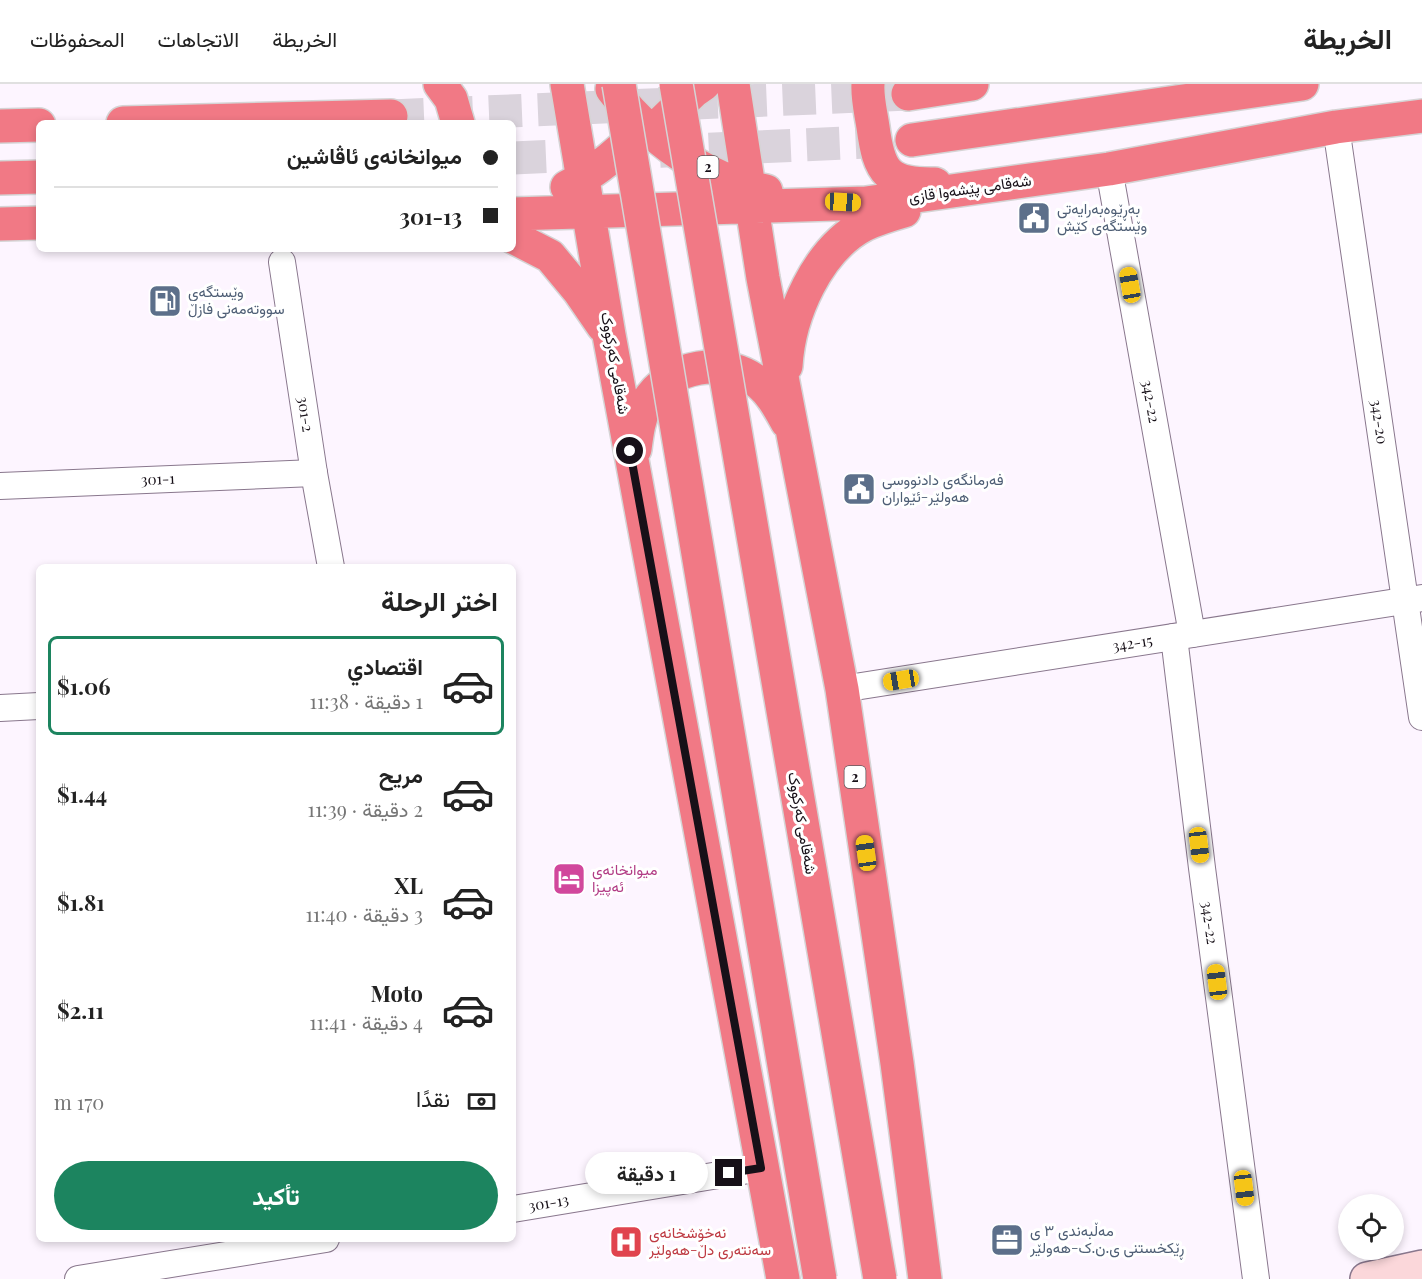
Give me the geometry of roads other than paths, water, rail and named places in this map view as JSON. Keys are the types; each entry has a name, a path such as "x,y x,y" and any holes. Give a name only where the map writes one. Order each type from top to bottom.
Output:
{"highway":[{"path":"440,84 450,99 457,120"},
{"path":"567,84 583,179 601,212 615,201 676,84"},
{"path":"609,84 655,123"},
{"path":"618,84 820,1279"},
{"name":"2","path":"618,84 655,123 680,132 711,171 744,201 748,241 763,278 842,689 897,1063 925,1279"},
{"name":"شەقامی کەرکووک","path":"676,84 880,1279"},
{"path":"516,208 543,199 583,179 618,154 704,84"},
{"path":"733,84 744,201"},
{"path":"868,84 878,154 887,172 898,180 911,184 1027,181"},
{"path":"908,94 972,84"},
{"path":"912,140 1302,84"},
{"path":"238,120 391,116"},
{"name":"شەقامی پێشەوا قازی","path":"516,214 601,212 744,201 866,203 1027,181 1336,128 1422,116"},
{"path":"0,126 36,125"},
{"path":"0,178 36,177"},
{"path":"785,389 787,353 800,302 822,264 837,246 864,225 973,189"},
{"name":"شەقامی کەرکووک","path":"601,212 606,252 609,335 783,1279"},
{"path":"0,224 36,223"},
{"path":"516,239 550,256 579,291 609,335"},
{"path":"639,497 634,456 640,417 647,402 669,379 699,368 731,369 759,383 770,394 790,426 798,461"}],"street":[{"name":"342-20","path":"1336,128 1414,599 1422,717"},
{"name":"342-22","path":"1109,168 1183,635 1202,868 1256,1279"},
{"name":"301-2","path":"282,262 314,473 330,564"},
{"name":"301-1","path":"0,486 314,473"},
{"name":"342-15","path":"842,689 1414,599"},
{"path":"0,708 36,706"},
{"name":"301-13","path":"516,1209 761,1168"},
{"path":"78,1279 218,1248 290,1242"},
{"path":"1367,1279 1422,1268"}],"tunnel":[{"path":"391,116 908,94"},
{"path":"516,158 912,140"}],"place":[{"name":"بەڕێوەبەرایەتی وێستگەی کێش","path":"1034,218"},
{"name":"وێستگەی سووتەمەنی فازڵ","path":"165,301"},
{"name":"فه‌رمانگه‌ی دادنووسی هه‌ولێر-ئێواران","path":"859,489"},
{"name":"میوانخانەی ئەپیزا","path":"569,879"},
{"name":"مەڵبەندی ٣ ی ڕێکخستنی ی.ن.ک-هەولێر","path":"1007,1240"},
{"name":"نەخۆشخانەی سەنتەری دڵ-هەولێر","path":"626,1242"}]}
